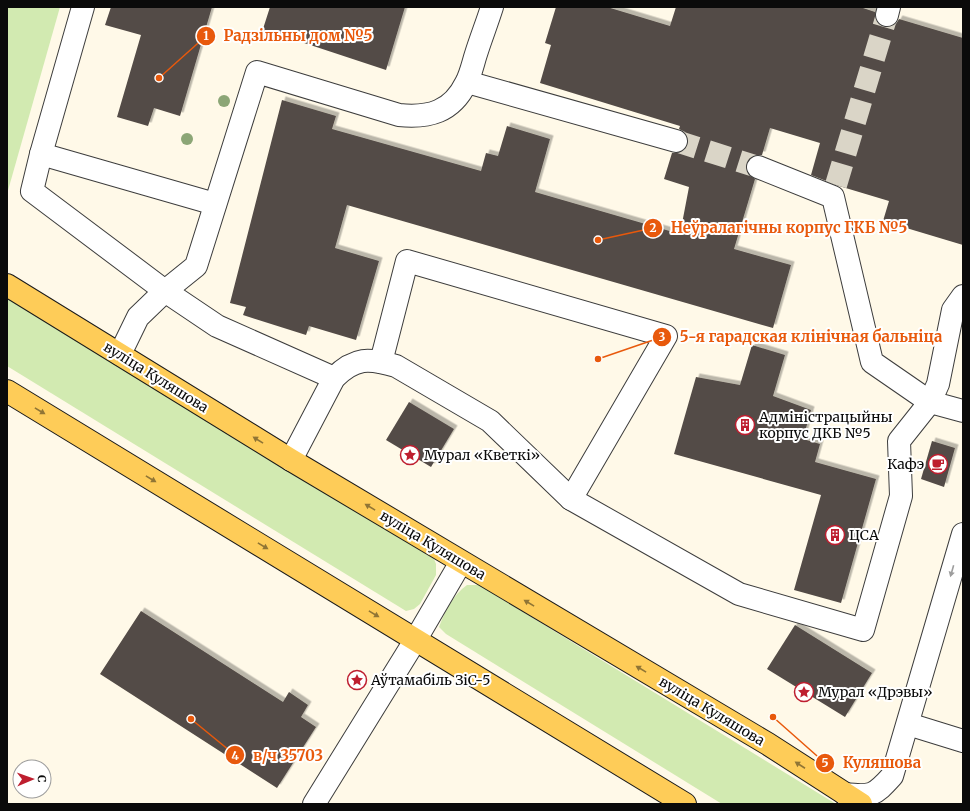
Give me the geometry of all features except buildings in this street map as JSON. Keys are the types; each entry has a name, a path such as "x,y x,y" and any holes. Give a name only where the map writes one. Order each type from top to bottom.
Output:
{"main road":[{"name":"вуліца Куляшова","path":"7,285 291,460 768,744 853,799"},
{"path":"7,391 416,639 684,804"}],"street":[{"path":"84,7 32,191 165,290 217,326 334,378"},
{"path":"120,354 138,317 165,290 196,266 257,72 399,115 426,116 439,112 460,94 467,82 493,12"},
{"path":"467,82 676,141"},
{"path":"42,154 216,204"},
{"path":"758,168 835,191 872,362 930,402 963,411"},
{"path":"381,362 407,261 666,336 571,499"},
{"path":"291,460 334,378 342,370 360,361 370,360 396,366 490,421 571,499 739,594 863,630 901,496 899,440 930,402 938,384 953,310 963,296"},
{"path":"853,799 879,790 892,776 963,534"},
{"path":"314,804 416,639 461,562"},
{"path":"908,724 963,741"}],"green space":[{"path":"7,7 60,7 7,194"},
{"path":"7,298 434,559 436,564 436,575 420,604 414,609 406,611 7,366"},
{"path":"467,585 479,585 836,804 722,804 446,634 439,627 441,621 454,598"}],"tunnel":[{"path":"836,185 887,15"},
{"path":"676,141 758,167"}],"place":[{"name":"Радзільны дом №5","path":"159,78"},
{"name":"Неўралагічны корпус ГКБ №5","path":"598,240"},
{"name":"5-я гарадская клінічная бальніца","path":"598,359"},
{"name":"Адміністрацыйны корпус ДКБ №5","path":"745,425"},
{"name":"Мурал «Кветкі»","path":"410,455"},
{"name":"Кафэ","path":"938,464"},
{"name":"ЦСА","path":"835,535"},
{"name":"Аўтамабіль ЗіС-5","path":"357,680"},
{"name":"Мурал «Дрэвы»","path":"804,692"},
{"name":"Куляшова","path":"773,717"},
{"name":"в/ч 35703","path":"191,719"}]}
